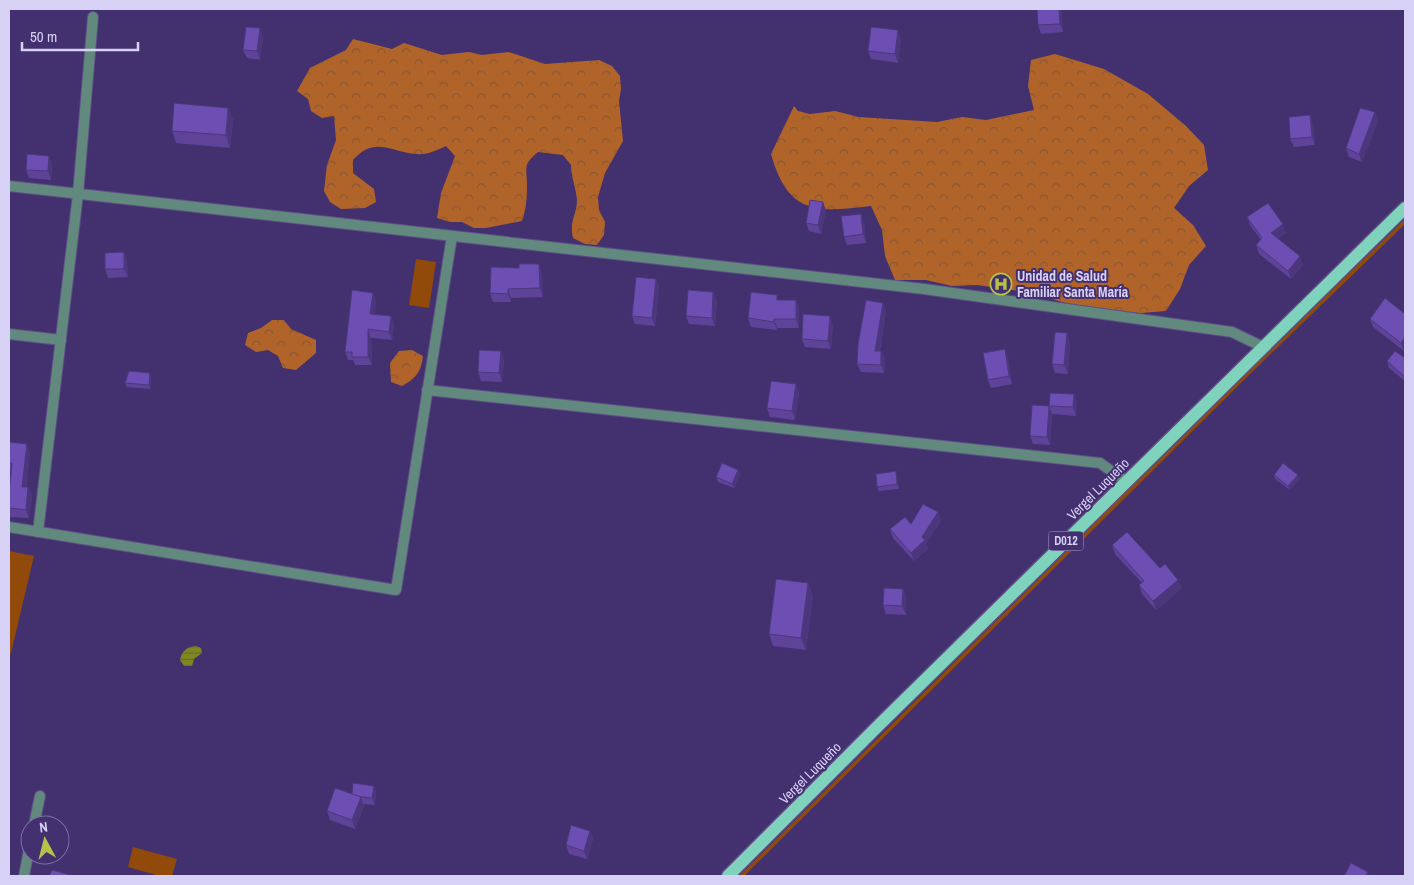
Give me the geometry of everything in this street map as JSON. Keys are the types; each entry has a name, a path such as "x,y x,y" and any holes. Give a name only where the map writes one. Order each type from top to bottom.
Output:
{"main road":[{"name":"Vergel Luqueño","path":"728,876 1405,208"}],"street":[{"path":"38,532 78,194 94,17"},
{"path":"9,186 933,290 1232,332 1263,347"},
{"path":"9,527 396,590 452,236"},
{"path":"9,334 61,340"},
{"path":"427,390 1100,463 1127,482"},
{"path":"36,815 40,796"}],"green space":[{"path":"353,39 392,49 404,43 442,55 469,52 482,55 509,52 545,64 599,60 612,66 620,76 621,89 619,101 623,141 605,173 598,197 599,210 605,222 604,235 597,245 585,244 573,238 572,227 576,210 576,191 571,165 563,155 538,152 527,164 526,199 522,221 486,228 474,228 462,222 450,222 437,218 441,193 455,156 446,146 423,154 413,154 387,148 370,148 353,160 353,173 374,189 376,202 365,208 341,209 330,202 324,191 327,165 336,140 334,116 322,118 311,111 308,99 297,91 310,68 346,50"},
{"path":"1055,54 1104,69 1148,94 1186,126 1204,145 1208,170 1189,186 1174,208 1193,225 1206,246 1189,265 1180,289 1166,311 1141,313 1088,310 1033,293 977,285 952,286 926,280 895,280 885,256 882,230 871,206 834,209 806,205 795,199 778,174 771,154 794,106 798,111 810,114 835,111 859,117 937,122 962,117 986,120 1034,110 1028,86 1031,60"},
{"path":"272,320 284,320 291,329 316,340 316,353 296,370 283,368 278,356 268,350 256,352 245,345 248,333 261,328"},
{"path":"412,350 423,356 417,374 402,386 391,382 390,363 399,351"}],"shaded area":[{"path":"1405,219 1405,224 1244,380 744,876 739,876 1241,378"},
{"path":"416,259 436,262 429,308 409,305"},
{"path":"9,551 34,556 11,653 9,653"},
{"path":"196,646 201,648 202,653 194,659 192,666 184,666 180,660 182,654 188,648"},
{"path":"133,847 177,859 172,876 160,876 128,867"}],"building":[{"path":"1037,9 1059,9 1060,24 1038,25"},
{"path":"246,27 260,28 257,51 243,50"},
{"path":"871,27 898,30 895,54 868,51"},
{"path":"174,103 228,108 226,135 172,131"},
{"path":"1360,108 1375,112 1359,154 1346,148"},
{"path":"1310,115 1312,137 1290,139 1289,117"},
{"path":"27,154 49,156 48,171 26,170"},
{"path":"810,200 823,202 818,225 806,223"},
{"path":"1268,203 1283,224 1271,233 1300,256 1288,271 1256,245 1262,238 1247,217"},
{"path":"861,214 863,234 844,237 841,216"},
{"path":"124,252 124,269 105,269 105,253"},
{"path":"519,264 539,264 540,288 508,289 508,294 490,293 491,267 519,268"},
{"path":"636,277 656,279 652,318 632,316"},
{"path":"352,290 373,293 370,314 391,316 389,332 368,329 368,357 352,357 352,352 345,352"},
{"path":"688,290 713,292 712,318 686,316"},
{"path":"751,292 777,295 777,300 796,300 796,319 774,319 774,322 748,318"},
{"path":"1385,298 1405,314 1405,337 1401,343 1370,319"},
{"path":"866,300 883,303 875,351 881,351 881,365 857,364 858,344"},
{"path":"803,314 830,316 828,341 802,339"},
{"path":"1055,332 1067,333 1064,365 1052,364"},
{"path":"1005,349 1009,376 988,380 983,353"},
{"path":"479,350 501,351 499,373 478,372"},
{"path":"1395,351 1405,358 1405,377 1387,361"},
{"path":"129,371 150,373 149,385 125,383"},
{"path":"771,381 796,384 792,411 767,408"},
{"path":"1050,393 1074,394 1073,407 1049,406"},
{"path":"1032,405 1049,406 1047,437 1030,436"},
{"path":"9,442 27,444 22,487 28,487 26,510 9,508 12,463 9,463"},
{"path":"722,463 738,470 732,484 716,477"},
{"path":"1283,463 1298,475 1288,486 1274,475"},
{"path":"896,471 897,484 877,487 876,474"},
{"path":"923,504 938,512 922,537 925,540 911,553 890,529 905,517 911,524"},
{"path":"1127,532 1160,568 1165,564 1178,580 1153,601 1139,585 1144,581 1112,545"},
{"path":"776,579 808,583 801,638 769,634"},
{"path":"884,588 903,589 902,606 883,605"},
{"path":"353,783 374,786 372,798 352,794"},
{"path":"335,788 361,797 352,820 327,811"},
{"path":"571,825 590,831 584,851 566,845"},
{"path":"1351,863 1368,872 1365,876 1344,876"},
{"path":"52,870 74,876 49,876"}],"place":[{"name":"Unidad de Salud Familiar Santa María","path":"1001,284"}]}
